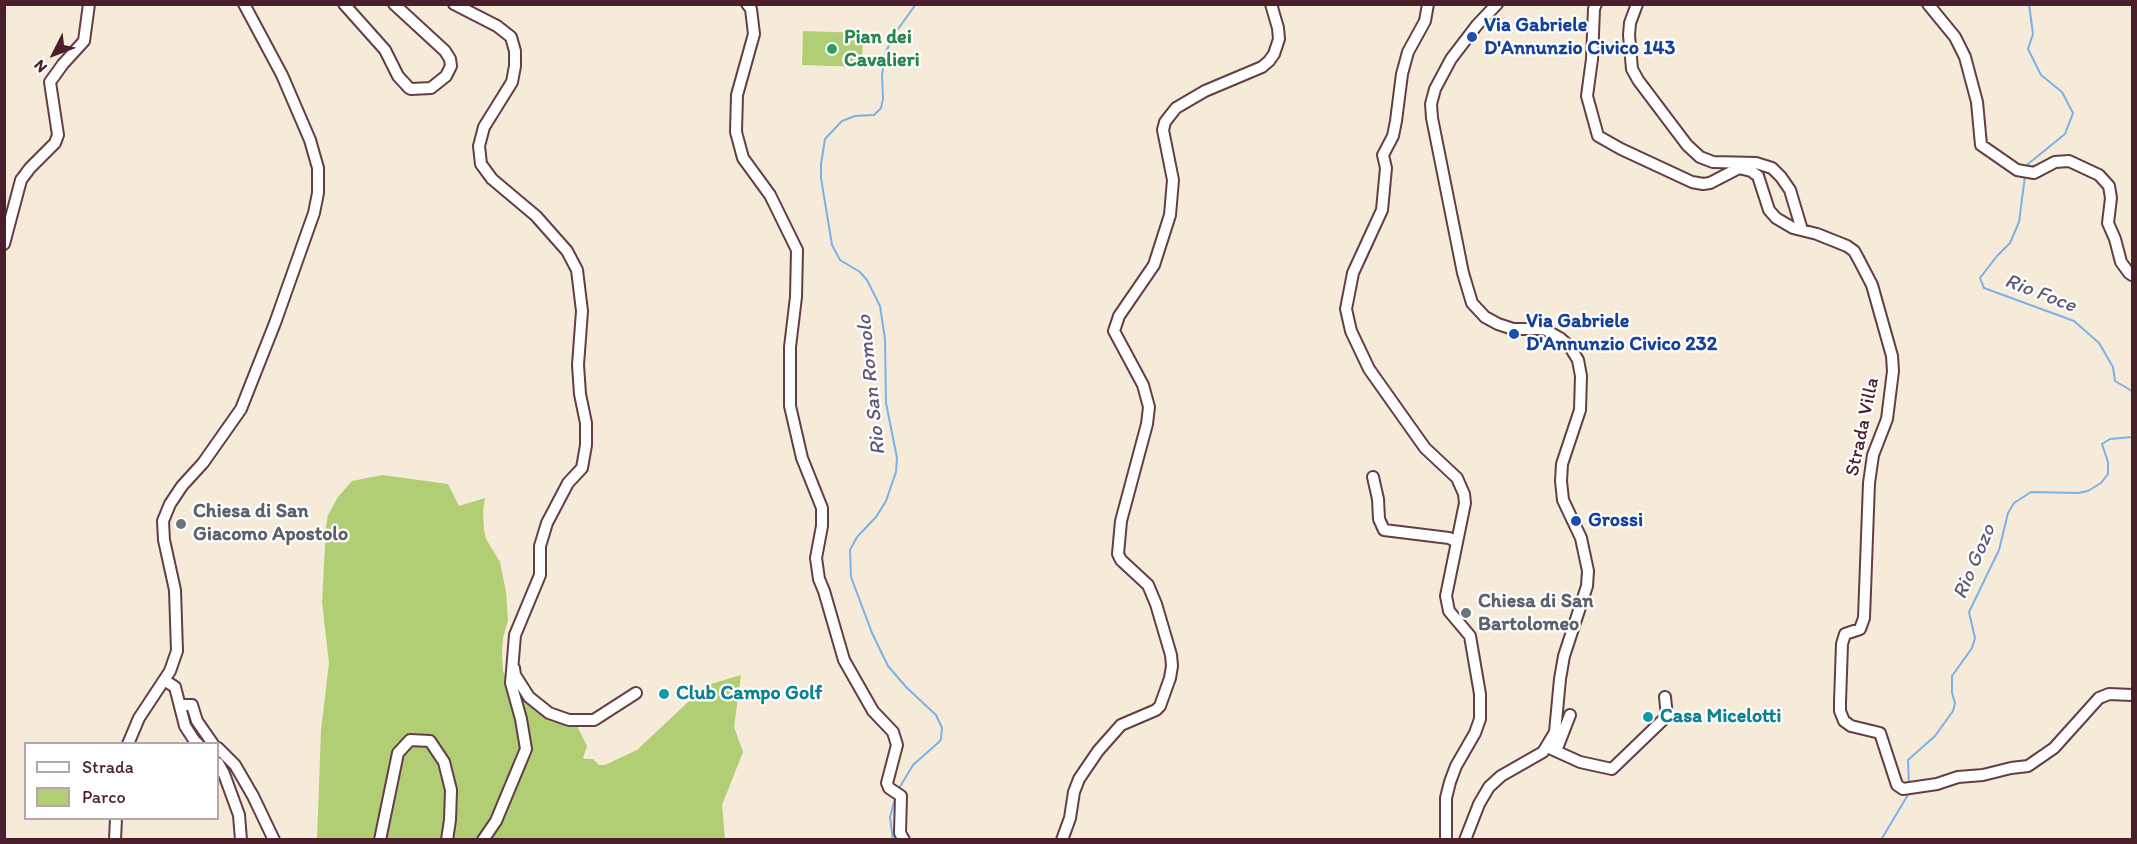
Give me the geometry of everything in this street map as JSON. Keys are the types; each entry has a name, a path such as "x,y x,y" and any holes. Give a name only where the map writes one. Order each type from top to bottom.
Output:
{"street":[{"path":"4,244 21,180 55,143 58,135 51,82 63,64 84,41 89,4"},
{"path":"130,742 139,718 164,680 177,651 175,590 164,540 163,520 182,486 203,463 241,409 279,313 314,213 318,193 318,168 310,140 282,75 244,4"},
{"path":"344,4 354,18 385,50 398,76 409,88 431,88 446,76 451,66 450,59 445,51 394,4"},
{"path":"454,4 497,26 511,37 515,51 512,82 484,127 479,146 481,164 492,178 536,216 567,251 577,270 582,311 578,365 580,394 586,423 586,445 582,468 568,483 547,523 540,546 540,575 515,635 512,683 526,749 496,821 483,840"},
{"path":"747,4 751,9 754,34 737,95 736,132 743,158 770,195 797,250 796,297 790,347 790,406 802,458 822,508 822,526 816,558 819,579 844,660 873,711 892,732 897,745 887,783 889,788 901,796 900,833 904,840"},
{"path":"1062,840 1070,818 1074,792 1079,779 1098,751 1121,725 1156,710 1160,706 1172,666 1156,604 1148,585 1121,560 1118,554 1120,521 1147,424 1149,407 1143,385 1114,331 1119,316 1154,265 1170,214 1173,180 1163,130 1165,122 1169,114 1186,102 1205,91 1262,67 1269,61 1279,39 1271,4"},
{"path":"1428,4 1425,21 1408,52 1402,74 1393,136 1383,155 1386,168 1382,210 1353,273 1346,309 1351,331 1375,379 1425,448 1457,478 1464,494 1465,502 1446,596 1449,611 1470,636 1480,694 1480,719 1450,782 1446,798 1446,840"},
{"path":"1497,4 1477,25 1447,65 1435,89 1431,104 1432,118 1463,273 1473,303 1485,318 1498,324 1513,329 1544,329 1570,347 1578,360 1581,376 1580,410 1562,464 1561,481 1563,500 1581,538 1586,556 1587,586 1564,656 1551,749"},
{"path":"1596,4 1587,96 1598,136 1692,182 1710,183 1743,165"},
{"path":"1637,4 1629,35 1632,69 1638,80 1687,145 1700,157 1713,162 1743,165 1756,163 1772,168 1781,177 1795,203 1802,230"},
{"path":"1928,4 1955,38 1965,57 1977,102 1981,145 2017,170 2034,173 2055,162 2069,161 2099,175 2109,186 2111,198 2108,223 2115,238 2121,262 2133,275"},
{"name":"Strada Villa","path":"1743,165 1758,176 1769,210 1776,218 1786,225 1847,246 1854,251 1872,285 1892,356 1893,371 1887,419 1873,455 1869,483 1864,618 1860,629 1845,634 1840,664 1840,702 1844,721 1851,726 1880,733 1897,785 1908,788 1936,784 1958,777 1983,775 2028,766 2054,748 2098,698 2109,694 2133,695"},
{"path":"1373,477 1384,530 1449,538 1456,542"},
{"path":"513,664 515,675 529,697 549,712 569,720 594,720 636,693"},
{"path":"164,680 175,687 185,726 196,742"},
{"path":"1551,749 1580,762 1611,769 1667,716 1665,697"},
{"path":"181,705 192,705 197,721 212,742"},
{"path":"1465,840 1479,804 1489,788 1501,776 1551,749 1570,715"},
{"path":"380,840 398,753 410,740 430,741 444,762 451,790 447,840"},
{"path":"219,749 235,765 274,840"},
{"path":"219,765 239,815 241,840"},
{"path":"115,840 116,820"}],"green space":[{"name":"Pian dei Cavalieri","path":"803,31 863,33 862,67 802,65"},
{"path":"382,475 448,484 459,506 485,498 483,511 486,539 500,562 506,592 508,620 503,638 503,671 508,682 518,684 528,699 577,726 587,746 583,758 593,759 599,765 605,765 637,750 711,684 741,675 734,727 743,752 722,805 725,839 317,840 321,730 329,663 322,602 328,515 338,497 352,481"}],"waterway":[{"name":"Rio San Romolo","path":"898,790 913,765 939,742 942,728 936,715 907,688 888,666 872,633 851,577 850,550 857,537 876,517 886,501 896,472 897,458 886,403 885,339 880,306 867,280 860,272 840,260 832,245 821,178 821,164 825,139 842,121 855,116 874,115 881,108 882,75 886,52 893,36 916,4"},
{"name":"Rio Foce","path":"2027,168 2028,164 2065,134 2073,113 2062,92 2041,75 2028,49 2033,34 2029,4"},
{"name":"Rio Foce","path":"2025,176 2019,222 2010,243 1980,278 1984,288 2074,321 2099,343 2113,367 2115,381 2132,391"},
{"name":"Rio Gozo","path":"1909,784 1908,760 1935,736 1953,711 1955,703 1952,693 1952,676 1972,648 1975,638 1969,612 1999,550 2008,513 2014,503 2031,492 2078,493 2088,491 2101,483 2108,474 2108,462 2102,444 2110,439 2132,437"},
{"name":"Rio Gozo","path":"1881,840 1909,793"},
{"name":"Rio San Romolo","path":"893,840 890,817 896,795"}],"place":[{"name":"Via Gabriele D'Annunzio Civico 143","path":"1472,37"},
{"name":"Pian dei Cavalieri","path":"832,49"},
{"name":"Via Gabriele D'Annunzio Civico 232","path":"1514,334"},
{"name":"Grossi","path":"1576,521"},
{"name":"Chiesa di San Giacomo Apostolo","path":"181,524"},
{"name":"Chiesa di San Bartolomeo","path":"1466,613"},
{"name":"Club Campo Golf","path":"664,694"},
{"name":"Casa Micelotti","path":"1648,717"}]}
